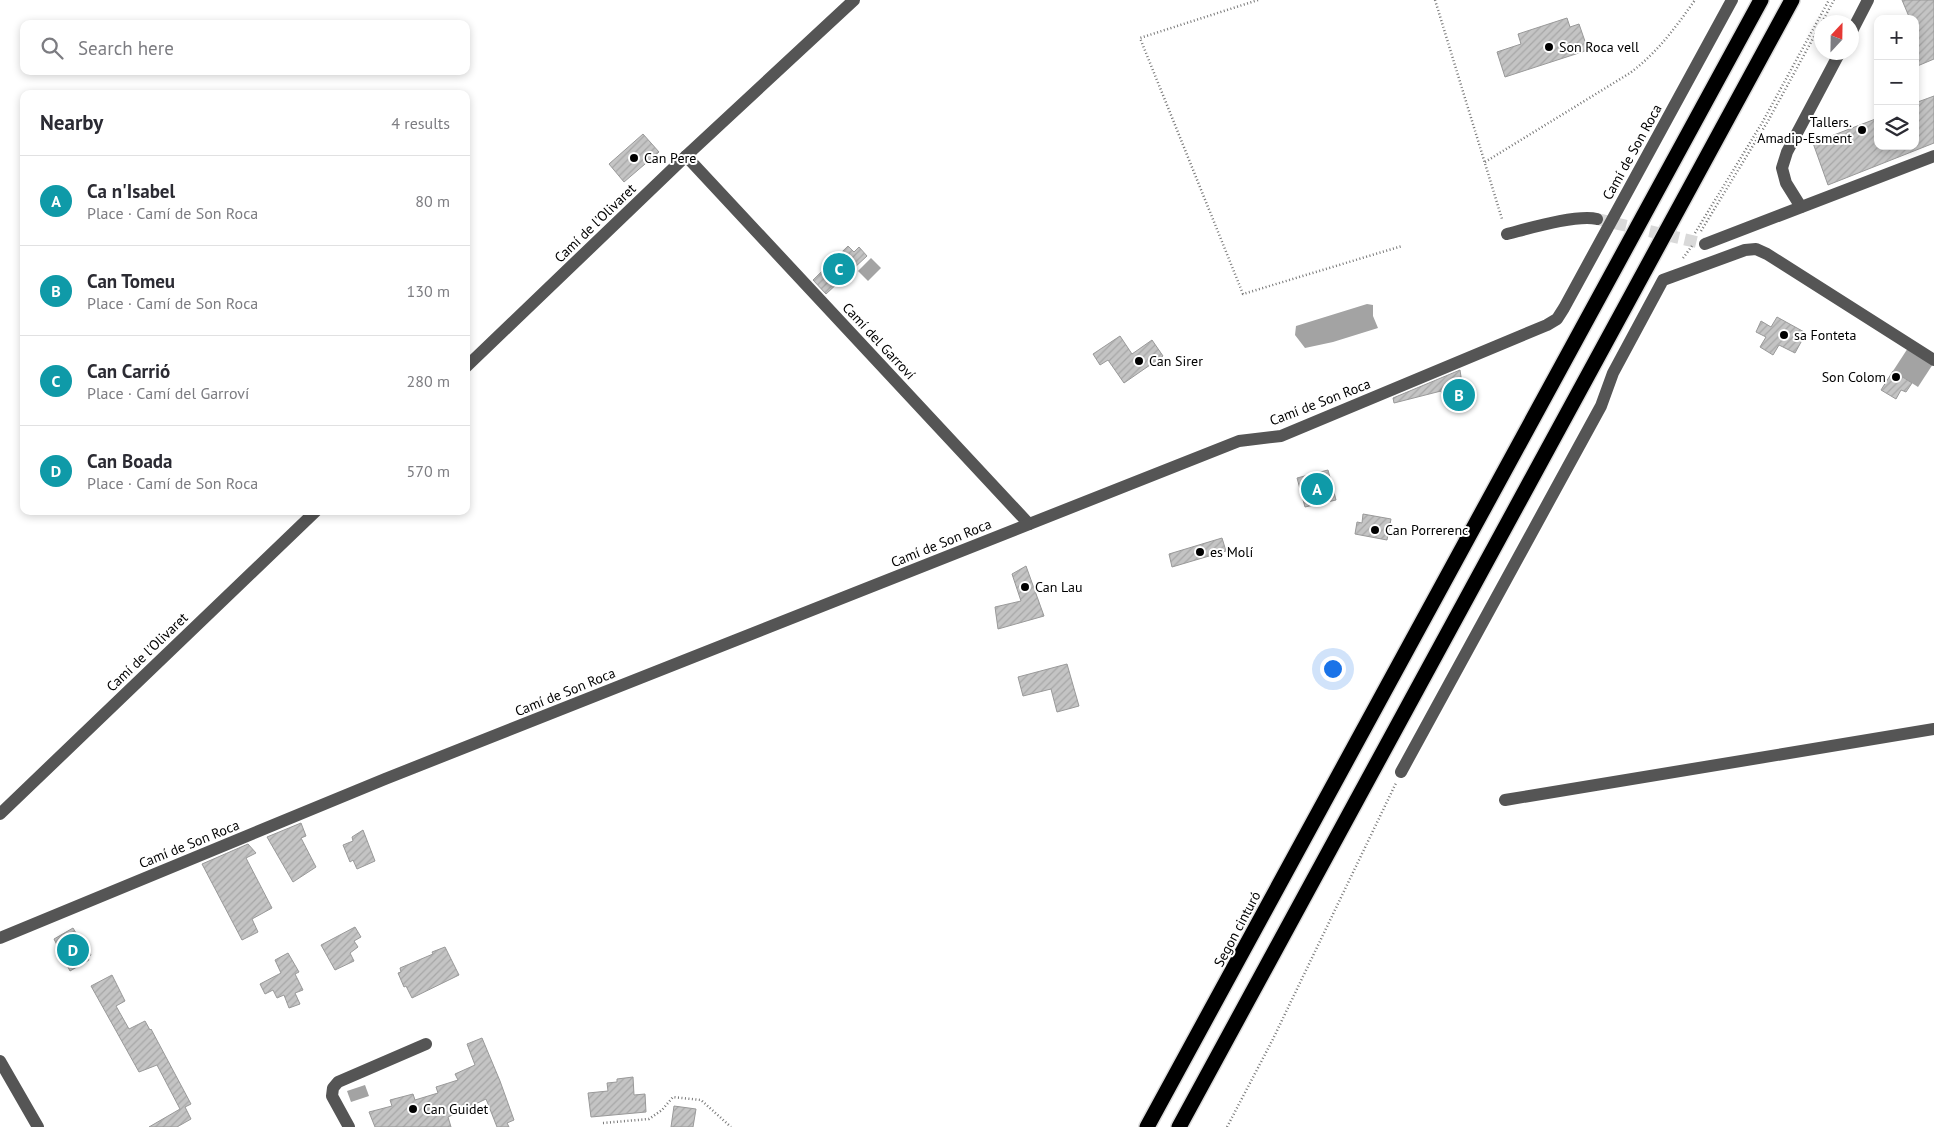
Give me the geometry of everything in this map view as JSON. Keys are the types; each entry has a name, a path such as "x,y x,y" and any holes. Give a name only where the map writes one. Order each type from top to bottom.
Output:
{"highway":[{"name":"Segon cinturó","path":"1147,1127 1761,0"},
{"path":"1179,1127 1792,0"},
{"path":"1770,41 1804,0"},
{"path":"1138,1127 1163,1098"}],"street":[{"name":"Camí de l'Olivaret","path":"470,363 686,156 854,0"},
{"name":"Camí de Son Roca","path":"0,938 385,779 1239,441 1281,436 1553,322 1564,308 1732,0"},
{"path":"1859,17 1868,0"},
{"path":"1801,207 1786,182 1782,168 1787,152 1836,60"},
{"name":"Camí del Garroví","path":"686,156 1029,524"},
{"path":"1700,239 1801,207 1934,156"},
{"path":"1506,234 1545,224 1588,218 1597,219"},
{"path":"1402,772 1601,406 1613,373 1658,287 1666,278 1745,250 1756,249 1788,266 1934,360"},
{"name":"Camí de l'Olivaret","path":"0,814 312,515"},
{"path":"1505,800 1934,729"},
{"path":"349,1127 332,1096 333,1088 338,1082 426,1044"},
{"path":"0,1061 38,1127"}],"path":[{"path":"1258,0 1140,38 1243,294 1402,246"},
{"path":"1435,0 1502,219"},
{"path":"1485,162 1648,59 1663,43 1695,0"},
{"path":"1692,237 1762,123 1829,0"},
{"path":"1666,278 1700,239 1768,121 1834,0"},
{"path":"1227,1127 1272,1041 1402,772"},
{"path":"603,1122 649,1119 662,1110 673,1097 701,1100 731,1127"}],"shaded area":[{"path":"871,258 881,268 868,281 858,271"},
{"path":"1367,304 1373,305 1373,316 1378,328 1333,342 1305,348 1295,335 1296,326"},
{"path":"1908,348 1933,364 1918,387 1893,371"},
{"path":"365,1085 369,1096 351,1102 347,1091"}],"building":[{"path":"1902,0 1934,0 1934,59 1919,65 1919,15 1908,15"},
{"name":"Son Roca vell","path":"1567,18 1570,27 1579,24 1588,50 1505,77 1497,52 1521,44 1518,34"},
{"name":"Tallers. Amadip-Esment","path":"1934,96 1934,143 1919,149 1919,105 1919,102"},
{"name":"Tallers. Amadip-Esment","path":"1874,120 1874,150 1916,150 1828,185 1813,143"},
{"name":"Can Pere","path":"643,134 659,152 624,182 609,164"},
{"path":"848,246 854,252 859,247 867,256 826,294 813,280"},
{"name":"sa Fonteta","path":"1777,317 1806,333 1795,353 1779,345 1773,355 1760,347 1766,337 1756,332 1761,321 1771,327"},
{"name":"Can Sirer","path":"1120,336 1132,354 1152,340 1163,356 1124,383 1108,360 1100,365 1093,354"},
{"path":"1460,370 1463,390 1444,398 1441,391 1394,403 1393,398"},
{"name":"Son Colom","path":"1893,371 1912,383 1906,392 1901,390 1896,399 1881,390"},
{"path":"1328,470 1336,500 1305,507 1297,478"},
{"name":"Can Porrerenc","path":"1363,514 1391,519 1387,540 1355,534 1357,522 1362,523"},
{"name":"es Molí","path":"1222,538 1226,551 1172,567 1169,554"},
{"name":"Can Lau","path":"1026,566 1044,616 998,629 995,607 1021,601 1012,574"},
{"path":"1067,664 1079,706 1057,712 1051,689 1023,696 1018,677"},
{"path":"301,823 306,836 301,838 316,867 293,882 267,837"},
{"path":"363,830 375,861 357,869 353,860 350,862 343,845 353,841 352,837"},
{"path":"248,844 256,853 246,858 272,908 252,919 258,932 242,940 202,864"},
{"path":"355,927 361,937 354,941 358,947 350,953 354,961 335,970 321,945"},
{"path":"73,928 79,938 81,937 91,955 87,957 89,960 70,971 54,939"},
{"path":"445,947 459,975 412,998 406,986 404,987 398,973 401,972 400,968"},
{"path":"288,953 299,972 295,974 303,990 295,993 300,1004 289,1008 284,995 277,998 273,990 265,994 260,984 281,973 275,960"},
{"path":"112,975 125,1001 116,1006 129,1029 145,1021 191,1104 185,1107 191,1119 177,1127 149,1127 180,1109 157,1065 139,1072 91,986"},
{"path":"482,1038 514,1120 507,1123 509,1127 497,1127 486,1099 448,1117 451,1127 375,1127 369,1112 392,1106 390,1100 413,1094 415,1100 438,1093 436,1087 458,1080 455,1074 475,1065 467,1044"},
{"path":"633,1077 634,1095 645,1094 646,1112 591,1117 588,1093 608,1091 607,1083 617,1082 617,1079"},
{"path":"674,1106 696,1109 693,1127 671,1127"}],"tunnel":[{"path":"1597,219 1705,244"}],"place":[{"name":"Son Roca vell","path":"1549,47"},
{"name":"Tallers. Amadip-Esment","path":"1862,130"},
{"name":"Can Pere","path":"634,158"},
{"name":"Can Carrió","path":"839,269"},
{"name":"sa Fonteta","path":"1784,335"},
{"name":"Can Sirer","path":"1139,361"},
{"name":"Son Colom","path":"1896,377"},
{"name":"Can Tomeu","path":"1459,395"},
{"name":"Ca n'Isabel","path":"1317,489"},
{"name":"Can Porrerenc","path":"1375,530"},
{"name":"es Molí","path":"1200,552"},
{"name":"Can Lau","path":"1025,587"},
{"name":"Can Boada","path":"73,950"},
{"name":"Can Guidet","path":"413,1109"}]}
